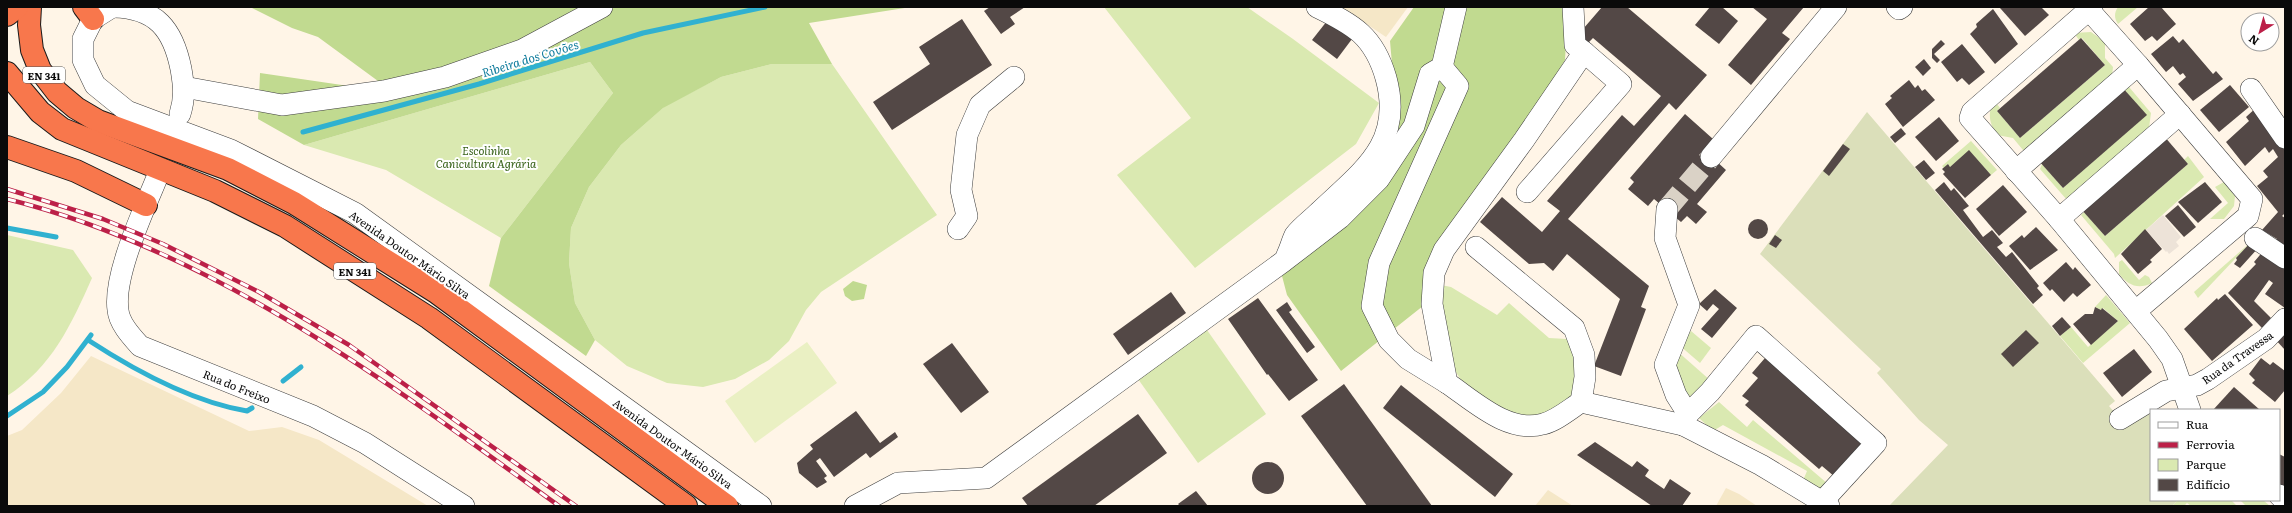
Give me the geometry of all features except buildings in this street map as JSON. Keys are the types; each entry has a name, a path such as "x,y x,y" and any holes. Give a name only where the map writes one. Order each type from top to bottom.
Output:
{"highway":[{"path":"7,15 17,7"},
{"name":"EN 341","path":"30,7 29,26 32,50 40,70 57,92 76,108 98,121 228,169 294,203 436,292 727,506"},
{"name":"EN 341","path":"7,73 40,112 62,129 215,191 298,234 429,318 686,506"},
{"path":"7,147 76,172 146,205"}],"street":[{"path":"88,13 113,7 133,7 154,18 169,32 177,46 184,87 185,99 180,114"},
{"path":"184,87 282,105 384,92 445,76 522,50 602,7"},
{"path":"1284,261 1296,234 1368,165 1382,145 1390,121 1391,98 1383,68 1374,47 1358,30 1317,7"},
{"path":"855,506 898,483 986,478 1284,261 1340,218 1379,179 1414,126 1430,74 1442,67 1456,7"},
{"path":"1527,192 1621,84 1575,45 1573,7"},
{"path":"1711,157 1836,7"},
{"path":"1897,7 1902,7"},
{"path":"2136,311 2248,216 2252,199 2090,8 1972,112 1970,118 2059,219 2136,311 2172,359 2190,409"},
{"name":"Avenida Doutor Mário Silva","path":"88,13 83,39 83,60 95,85 127,111 231,150 355,213 761,506"},
{"path":"1446,383 1432,304 1434,273 1444,250 1524,140 1584,52"},
{"path":"2016,170 2138,65"},
{"path":"1442,67 1458,86 1379,263 1372,306 1389,340 1408,359 1499,419 1528,426 1544,424 1581,402 1685,419 1826,504 1876,443 1756,336 1710,392 1685,419"},
{"path":"958,229 967,216 961,190 967,135 980,105 1014,77"},
{"path":"2251,88 2285,138"},
{"path":"2059,219 2180,114"},
{"name":"Rua do Freixo","path":"156,180 128,252 117,295 118,311 127,331 140,346 313,416 365,443 464,506"},
{"path":"1667,210 1665,238 1689,305 1665,365 1685,419"},
{"path":"2255,238 2285,258"},
{"path":"1476,247 1574,328 1584,355 1585,377 1581,402"},
{"name":"Rua da Travessa","path":"2120,419 2166,391 2197,385 2208,379 2266,339 2285,319"}],"shaded area":[{"path":"1341,7 1408,7 1386,37"},
{"path":"2163,215 2181,237 2176,242 2179,246 2169,254 2146,230"},
{"path":"91,356 249,431 282,427 319,440 428,506 7,506 7,436 22,430 61,393"},
{"path":"1726,488 1739,494 1757,506 1716,506"},
{"path":"1548,490 1573,506 1535,506"}],"green space":[{"path":"250,7 911,7 809,23 832,64 772,64 721,77 663,108 621,145 589,187 571,228 569,263 575,303 595,340 586,356 489,286 501,238 613,93 590,62 304,145 258,119 260,73 383,91 378,81 318,37 292,28"},
{"path":"1104,7 1247,7 1379,103 1356,144 1195,268 1117,175 1191,118"},
{"path":"1414,7 1568,7 1565,60 1518,137 1429,261 1428,302 1341,371 1287,295 1282,276 1311,251 1370,167 1395,98 1390,41"},
{"path":"2118,7 2138,7 2118,24 2115,16"},
{"path":"2091,32 2105,42 2105,58 2113,67 2112,76 2027,150 2023,150 2013,138 1997,135 1991,122 1991,107 1997,104 2000,108 1997,111 2020,138 2105,65 2082,38 2079,40 2074,33"},
{"name":"Escolinha Canicultura Agrária","path":"590,62 613,93 501,238 386,170 304,145"},
{"path":"772,64 832,64 937,215 821,292 806,310 789,341 769,360 735,379 703,387 667,383 627,366 595,340 575,303 569,263 571,228 589,187 621,145 665,106 721,77"},
{"path":"2122,87 2129,87 2151,113 2149,128 2067,200 2040,169 2042,164 2063,188 2146,115"},
{"path":"1867,112 2115,401 2109,406 2120,419 2150,412 2150,501 2177,501 2172,506 1889,506 1948,445 1919,420 1877,373 1881,369 1760,254"},
{"path":"1971,141 1997,170 1991,175 1969,151 1950,167 1948,164 1944,168 1942,166"},
{"path":"2188,156 2204,177 2115,258 2114,254 2081,215 2084,212 2105,236 2188,164 2184,160"},
{"path":"2224,182 2235,196 2234,206 2224,219 2210,219 2228,203 2215,187"},
{"path":"7,235 73,250 92,278 68,328 48,358 23,385 7,396"},
{"path":"2252,241 2198,298 2194,292"},
{"path":"2122,260 2139,280 2145,275 2149,277 2152,283 2138,286 2130,284 2126,281 2119,274 2119,262"},
{"path":"853,281 867,285 864,299 852,301 845,296 843,289"},
{"path":"1441,285 1451,287 1497,315 1509,303 1549,338 1567,339 1578,358 1572,401 1550,412 1525,417 1508,414 1464,385 1454,369 1441,325"},
{"path":"2106,295 2130,323 2083,363 2060,336 2071,327 2088,347 2118,321 2103,308 2101,310 2095,307"},
{"path":"1207,330 1266,414 1198,463 1138,379"},
{"path":"1691,331 1711,348 1700,363 1679,345"},
{"path":"807,342 837,383 755,443 725,401"},
{"path":"1677,351 1711,381 1691,403 1676,372"},
{"path":"1719,402 1747,427 1753,420 1828,484 1822,490 1802,483 1807,471 1723,425 1713,431 1699,418"},
{"path":"2177,501 2232,501 2237,506 2191,506 2187,503 2184,506 2172,506"},
{"path":"2241,501 2264,501 2270,506 2246,506"}],"waterway":[{"name":"Ribeira dos Covões","path":"303,132 479,84 643,33 765,7"},
{"name":"Ribeira dos Covões","path":"7,228 56,237"},
{"path":"7,416 43,392 67,367 91,335"},
{"path":"88,340 144,373 185,392 227,407 247,411 252,408"},
{"path":"283,381 301,367"}],"tunnel":[{"path":"1667,209 1711,157"}],"railway":[{"path":"7,189 103,219 163,244 259,292 349,345 576,506"},
{"path":"7,199 83,222 157,252 228,287 297,326 364,369 430,413 559,506"}]}
